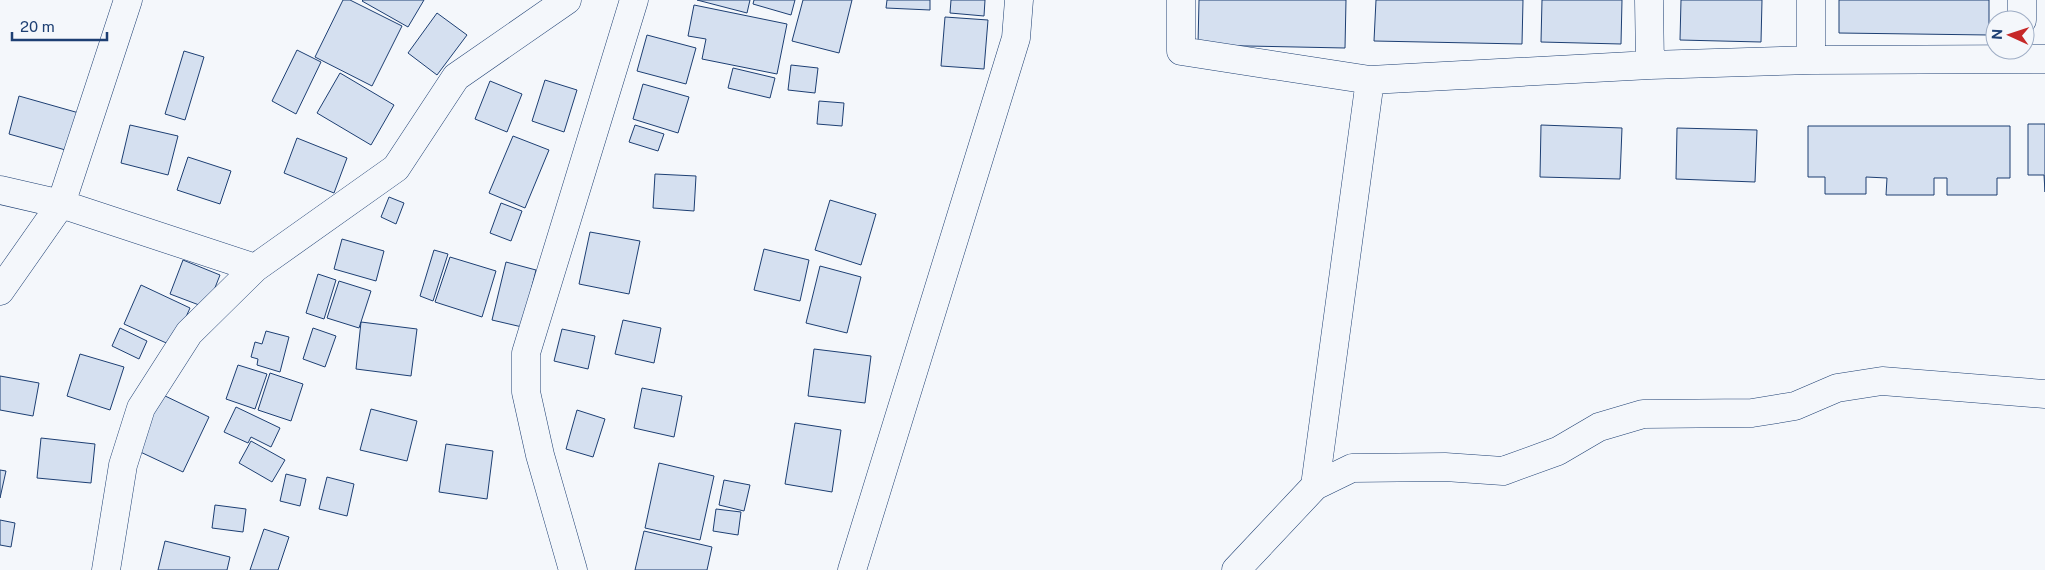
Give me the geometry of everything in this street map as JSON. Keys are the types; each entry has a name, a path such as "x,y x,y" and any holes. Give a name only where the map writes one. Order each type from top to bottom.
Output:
{"street":[{"path":"0,291 61,204 128,0"},
{"path":"106,570 123,465 141,408 190,333 255,268 396,168 456,77 567,0"},
{"path":"574,570 540,456 526,392 526,353 634,0"},
{"path":"852,570 1016,38 1019,0"},
{"path":"1181,0 1181,51 1370,80 1650,65 1985,58"},
{"path":"1649,0 1650,65"},
{"path":"1811,0 1811,60"},
{"path":"1315,486 1370,80"},
{"path":"0,190 61,204 255,268"},
{"path":"1236,570 1315,486 1352,468 1445,467 1503,471 1558,452 1598,427 1643,414 1752,413 1795,406 1837,388 1882,382 2045,394"}],"building":[{"path":"343,0 350,0 402,26 372,86 315,57"},
{"path":"363,0 424,0 408,27"},
{"path":"697,0 750,0 747,13"},
{"path":"754,0 795,0 791,15 753,4"},
{"path":"803,0 852,0 839,53 792,41"},
{"path":"887,0 930,0 930,10 886,8"},
{"path":"951,0 985,0 984,16 950,13"},
{"path":"1199,0 1346,0 1345,48 1198,45"},
{"path":"1376,0 1523,0 1522,44 1374,41"},
{"path":"1542,0 1622,0 1621,44 1541,42"},
{"path":"1681,0 1762,0 1761,42 1680,40"},
{"path":"1839,0 1989,0 1989,10 1985,10 1985,35 1839,33"},
{"path":"694,5 787,24 777,74 702,59 706,39 688,36"},
{"path":"437,13 467,35 437,75 408,53"},
{"path":"945,17 988,20 984,69 941,66"},
{"path":"647,35 696,48 686,84 637,71"},
{"path":"297,50 321,62 296,114 272,101"},
{"path":"184,51 204,57 185,120 165,114"},
{"path":"791,65 818,68 815,93 788,90"},
{"path":"733,68 775,78 770,98 728,88"},
{"path":"340,73 394,105 371,145 317,113"},
{"path":"545,80 577,90 564,132 532,121"},
{"path":"490,81 522,94 507,132 475,119"},
{"path":"643,84 689,97 678,133 633,119"},
{"path":"19,96 79,113 69,151 9,134"},
{"path":"819,101 844,103 842,126 817,124"},
{"path":"2028,124 2045,124 2045,192 2044,175 2028,175"},
{"path":"130,125 178,136 168,175 121,163"},
{"path":"635,125 664,134 658,151 629,142"},
{"path":"1541,125 1622,128 1620,179 1540,177"},
{"path":"1808,126 2010,126 2010,178 1997,178 1997,195 1947,195 1947,178 1934,178 1934,195 1886,195 1887,178 1866,177 1866,194 1825,194 1825,177 1808,177"},
{"path":"1677,128 1757,130 1755,182 1676,179"},
{"path":"513,136 549,150 525,208 489,193"},
{"path":"297,138 347,158 334,193 284,173"},
{"path":"188,157 231,171 220,204 177,190"},
{"path":"655,174 696,176 694,211 653,208"},
{"path":"389,197 404,203 396,224 381,217"},
{"path":"830,200 876,214 861,265 815,250"},
{"path":"501,203 522,211 511,241 490,233"},
{"path":"590,232 640,241 629,294 579,284"},
{"path":"342,239 384,251 376,281 334,269"},
{"path":"764,249 809,260 800,301 754,290"},
{"path":"434,250 448,254 433,301 420,296"},
{"path":"450,257 496,271 482,317 435,302"},
{"path":"183,260 220,275 207,308 170,294"},
{"path":"506,262 536,270 522,327 492,320"},
{"path":"820,266 861,277 847,333 806,323"},
{"path":"318,274 336,280 324,319 306,313"},
{"path":"339,281 371,291 359,328 327,318"},
{"path":"141,285 190,308 173,346 124,324"},
{"path":"623,320 661,328 654,363 615,354"},
{"path":"361,322 417,329 411,376 356,369"},
{"path":"120,328 147,341 139,359 112,346"},
{"path":"313,328 336,336 325,367 303,359"},
{"path":"562,329 595,336 588,369 554,361"},
{"path":"266,331 289,337 280,372 257,365 258,359 251,357 255,342 262,344"},
{"path":"814,349 871,356 865,403 808,396"},
{"path":"80,354 124,367 110,410 67,396"},
{"path":"238,365 267,374 255,409 226,399"},
{"path":"270,373 303,384 291,421 258,410"},
{"path":"0,376 39,383 33,416 0,410"},
{"path":"642,388 682,396 674,437 634,428"},
{"path":"161,394 209,417 183,472 134,449"},
{"path":"236,407 280,428 271,447 251,437 248,443 224,432"},
{"path":"371,409 417,421 407,461 360,450"},
{"path":"577,410 605,419 593,457 566,449"},
{"path":"795,423 841,430 832,492 785,484"},
{"path":"41,438 95,444 91,483 37,478"},
{"path":"251,441 285,460 272,482 239,463"},
{"path":"446,444 493,451 487,499 439,492"},
{"path":"659,463 714,476 700,540 645,528"},
{"path":"0,470 6,471 0,498"},
{"path":"286,474 306,479 300,506 280,501"},
{"path":"327,477 354,484 347,516 319,509"},
{"path":"724,480 750,485 744,511 719,505"},
{"path":"215,505 246,509 243,532 212,528"},
{"path":"716,509 741,512 738,535 713,531"},
{"path":"0,520 15,523 11,547 0,545"},
{"path":"264,529 289,537 278,570 250,570"},
{"path":"644,531 712,547 707,570 635,570"},
{"path":"165,541 230,557 227,570 158,570"}]}
